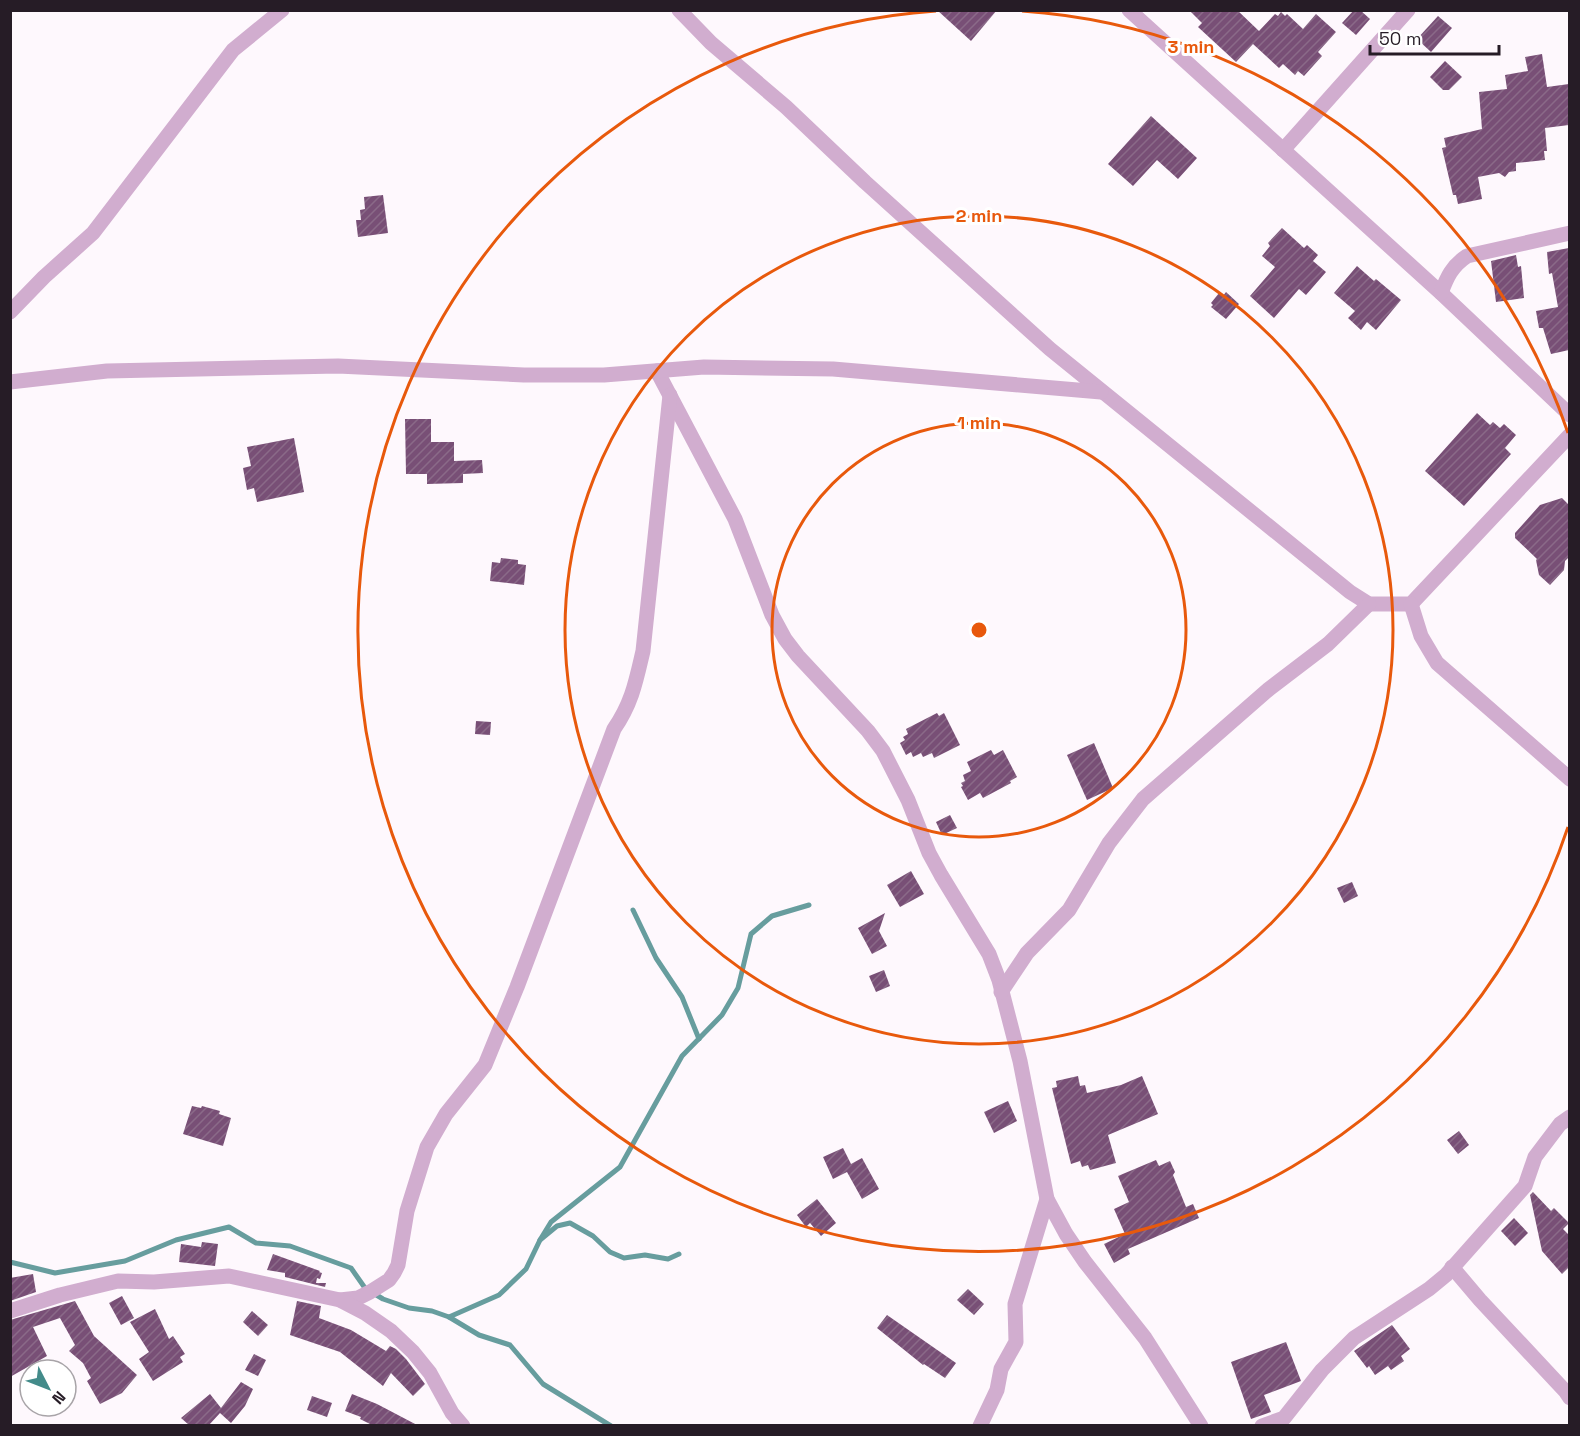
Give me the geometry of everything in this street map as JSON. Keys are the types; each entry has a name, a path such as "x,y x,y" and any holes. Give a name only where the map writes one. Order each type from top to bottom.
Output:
{"street":[{"path":"10,312 44,277 93,233 233,50 282,10"},
{"path":"679,10 711,44 786,107 865,182 1050,349 1350,592 1369,604 1412,604 1569,435"},
{"path":"1129,10 1441,293 1569,415"},
{"path":"1283,150 1408,10"},
{"path":"1441,293 1447,276 1456,264 1467,256 1569,233"},
{"path":"10,382 107,371 338,366 524,375 604,375 704,367 833,369 1101,392"},
{"path":"657,371 735,519 772,615 785,639 868,731 883,751 908,800 940,875 989,954 1020,1061 1047,1199 1066,1234 1085,1262 1145,1338 1201,1425"},
{"path":"340,1300 358,1298 370,1292 394,1273 398,1265 407,1211 427,1146 447,1114 485,1065 518,987 610,739 635,690 643,651 670,395"},
{"path":"1001,992 1027,953 1069,910 1108,843 1143,799 1269,689 1328,644 1369,604"},
{"path":"1412,604 1421,636 1437,663 1569,779"},
{"path":"1262,1425 1284,1418 1322,1370 1354,1338 1429,1289 1452,1267 1525,1186 1535,1157 1560,1124 1569,1117"},
{"path":"980,1425 997,1390 1000,1369 1016,1342 1015,1304 1047,1199"},
{"path":"1452,1267 1568,1395"},
{"path":"10,1311 60,1295 118,1281 154,1282 219,1276 229,1276 340,1300 365,1313 391,1331 413,1352 430,1373 452,1413 463,1425"}],"building":[{"path":"937,10 997,10 971,41"},
{"path":"1189,10 1237,10 1259,31 1275,14 1278,16 1281,12 1285,16 1287,14 1303,29 1316,14 1336,32 1318,52 1322,56 1304,76 1298,71 1295,75 1283,64 1279,68 1253,44 1236,62 1198,27 1202,23"},
{"path":"1354,10 1360,10 1370,19 1356,35 1342,23"},
{"path":"1438,16 1452,28 1431,52 1417,39"},
{"path":"1542,54 1547,87 1569,84 1569,125 1545,128 1547,151 1544,151 1545,160 1516,163 1516,171 1509,172 1505,177 1499,173 1478,177 1482,199 1458,204 1456,195 1453,195 1442,148 1446,147 1444,138 1482,129 1479,92 1507,89 1505,75 1528,71 1525,57"},
{"path":"1445,61 1462,77 1449,90 1443,90 1430,77"},
{"path":"1151,116 1197,158 1178,179 1157,160 1133,186 1108,164"},
{"path":"383,195 388,233 358,237 356,220 361,220 360,210 365,209 364,197"},
{"path":"1282,228 1304,248 1307,245 1318,255 1313,261 1326,272 1306,295 1299,289 1274,318 1250,296 1275,267 1262,256 1270,246 1268,243"},
{"path":"1569,248 1569,350 1551,354 1543,328 1539,328 1536,311 1558,307 1552,273 1549,274 1547,252"},
{"path":"1516,255 1518,267 1521,266 1524,298 1496,302 1491,261"},
{"path":"1357,266 1401,300 1376,330 1367,322 1361,330 1348,318 1355,311 1334,293"},
{"path":"1226,292 1239,304 1226,319 1211,307 1213,305 1211,303 1219,293 1223,296"},
{"path":"1477,413 1490,425 1493,422 1500,428 1504,424 1516,435 1505,448 1511,454 1464,506 1425,471"},
{"path":"405,419 431,419 431,442 454,442 454,461 482,460 483,473 463,474 463,483 427,484 427,474 406,474"},
{"path":"294,438 304,492 257,502 254,488 247,490 243,468 251,466 247,447"},
{"path":"1562,498 1569,505 1569,557 1565,561 1564,570 1550,585 1539,575 1537,559 1515,538 1515,533 1540,505"},
{"path":"501,558 518,560 518,564 526,565 524,585 490,581 492,562 500,563"},
{"path":"937,713 939,716 944,713 960,745 934,758 932,753 923,757 921,753 913,757 911,752 906,755 900,743 908,734 906,729"},
{"path":"476,721 491,722 490,735 475,734"},
{"path":"1094,743 1113,788 1087,800 1067,755"},
{"path":"991,750 994,755 1003,750 1017,777 1010,781 1011,783 983,798 980,793 968,800 961,787 963,786 961,783 965,781 963,775 971,771 967,762"},
{"path":"950,815 957,828 942,835 936,822"},
{"path":"911,871 924,894 900,907 887,885"},
{"path":"1352,882 1358,896 1344,903 1337,888"},
{"path":"885,913 879,931 887,946 872,954 858,928"},
{"path":"884,970 890,986 876,992 869,976"},
{"path":"1078,1076 1080,1086 1085,1085 1087,1093 1121,1085 1142,1076 1158,1114 1108,1135 1116,1163 1090,1170 1088,1165 1082,1167 1080,1161 1071,1164 1052,1088 1057,1087 1056,1081"},
{"path":"1008,1101 1017,1121 994,1133 984,1112"},
{"path":"192,1106 220,1111 219,1114 231,1118 223,1146 183,1134"},
{"path":"1459,1131 1469,1145 1458,1154 1447,1140"},
{"path":"843,1148 851,1164 862,1158 879,1189 862,1199 847,1172 833,1179 823,1157"},
{"path":"1156,1160 1159,1166 1170,1161 1186,1207 1193,1204 1199,1218 1128,1249 1130,1254 1114,1263 1104,1244 1125,1234 1114,1209 1129,1202 1118,1176"},
{"path":"1533,1192 1551,1211 1554,1208 1569,1223 1563,1229 1569,1235 1569,1267 1562,1274 1542,1251 1530,1195"},
{"path":"817,1199 836,1223 821,1236 810,1223 806,1227 797,1215"},
{"path":"1514,1218 1528,1233 1515,1246 1501,1231"},
{"path":"202,1242 218,1244 215,1266 179,1262 181,1244 201,1247"},
{"path":"273,1254 320,1271 322,1273 320,1279 317,1278 316,1283 326,1283 325,1287 285,1277 285,1273 267,1270"},
{"path":"33,1274 36,1292 10,1301 10,1278"},
{"path":"968,1289 984,1304 974,1315 957,1300"},
{"path":"122,1296 134,1318 121,1325 109,1303"},
{"path":"75,1301 94,1336 137,1375 122,1393 100,1404 87,1381 91,1378 83,1363 69,1351 75,1345 60,1318 33,1327 47,1356 18,1358 18,1372 10,1377 10,1320"},
{"path":"297,1301 321,1306 319,1318 351,1330 386,1351 390,1346 396,1349 425,1384 413,1396 391,1373 383,1386 340,1352 290,1335"},
{"path":"155,1309 169,1339 173,1336 185,1354 180,1357 183,1362 153,1381 139,1359 149,1352 130,1322"},
{"path":"252,1311 268,1325 258,1336 243,1322"},
{"path":"887,1315 956,1363 945,1378 923,1365 877,1328"},
{"path":"1392,1325 1410,1349 1401,1356 1404,1361 1391,1370 1388,1366 1375,1375 1354,1351"},
{"path":"1286,1342 1301,1381 1264,1395 1271,1412 1251,1419 1231,1362"},
{"path":"254,1354 266,1360 258,1376 245,1370"},
{"path":"241,1382 253,1389 245,1406 231,1423 220,1413 209,1425 189,1425 181,1418 210,1394 221,1408"},
{"path":"352,1394 417,1425 372,1425 360,1419 361,1417 345,1411"},
{"path":"312,1396 332,1403 327,1417 307,1410"}],"waterway":[{"path":"540,1240 551,1222 620,1167 682,1056 722,1015 738,988 751,934 772,916 809,905"},
{"path":"633,910 656,958 682,997 699,1039"},
{"path":"449,1317 499,1295 526,1269 540,1240 557,1226 570,1223 593,1236 610,1252 624,1258 645,1255 668,1259 679,1254"},
{"path":"10,1262 55,1273 125,1261 176,1240 229,1227 256,1243 290,1246 351,1268 365,1288 383,1299 409,1308 432,1311 449,1317 479,1335 510,1345 543,1384 611,1426"}]}
